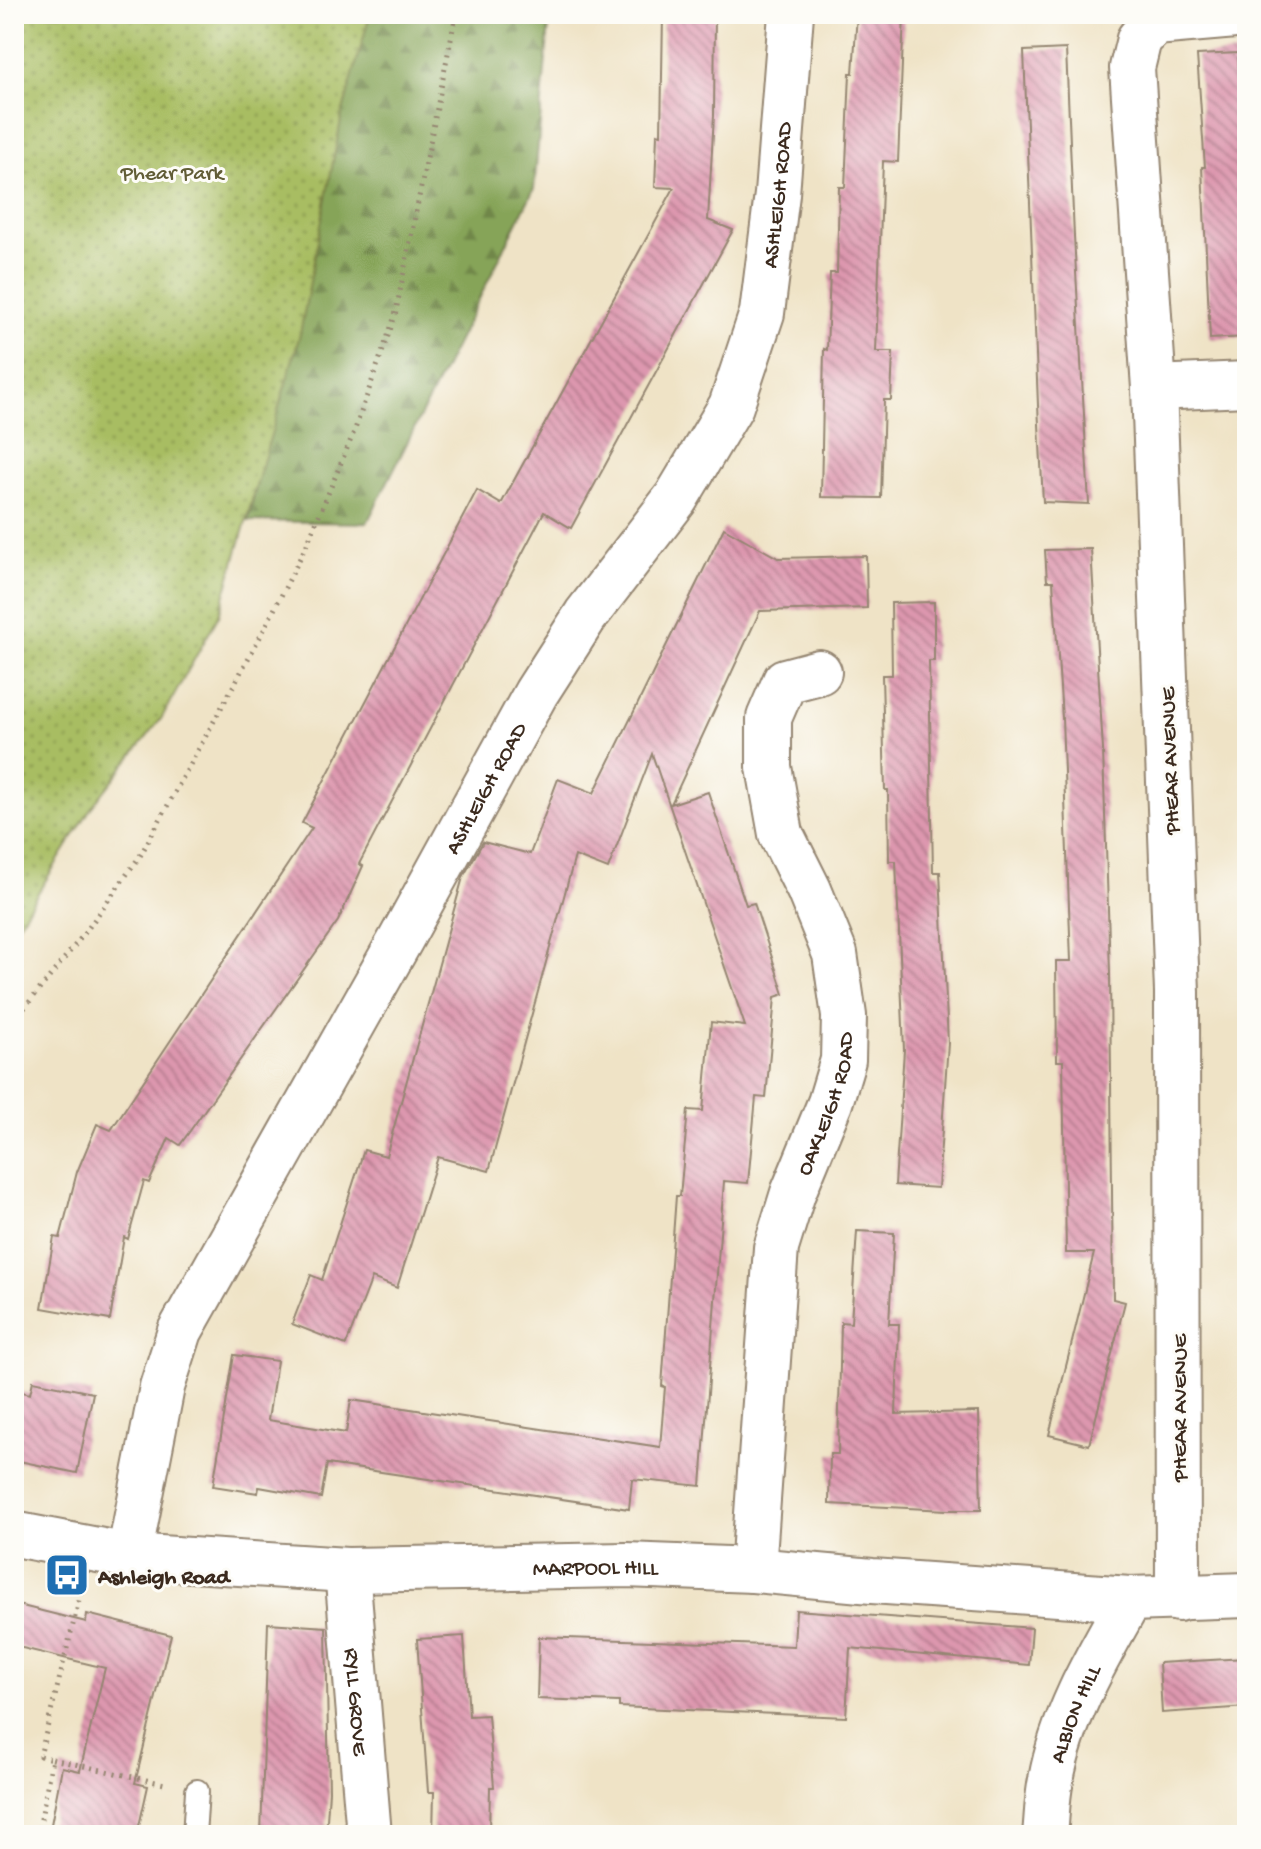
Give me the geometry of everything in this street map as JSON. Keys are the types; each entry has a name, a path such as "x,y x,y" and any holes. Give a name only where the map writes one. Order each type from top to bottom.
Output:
{"street":[{"name":"ASHLEIGH ROAD","path":"129,1556 162,1387 180,1331 536,693 586,615 676,498 731,406 762,313 777,194 791,14"},
{"name":"PHEAR AVENUE","path":"1178,1599 1177,992 1154,388 1132,68 1139,39 1155,23 1247,15"},
{"path":"1154,388 1247,384"},
{"name":"OAKLEIGH ROAD","path":"753,1570 776,1248 793,1193 830,1103 843,1060 844,1016 835,954 809,890 781,834 769,767 769,718 785,681 819,672"},
{"name":"MARPOOL HILL","path":"14,1534 129,1556 347,1570 626,1565 753,1570 1130,1599 1247,1595"},
{"name":"RYLL GROVE","path":"347,1570 369,1835"},
{"name":"ALBION HILL","path":"1045,1835 1051,1780 1066,1725 1093,1666 1130,1599"}],"lane":[{"path":"194,1835 197,1791"}],"path":[{"path":"14,1021 84,934 140,856 265,628 307,544 354,432 395,316 456,14"},
{"path":"71,1632 40,1756 197,1791"},
{"path":"38,1835 52,1759"}],"green space":[{"name":"Phear Park","path":"14,14 370,14 342,115 300,334 219,615 161,719 91,808 14,931"},
{"path":"338,14 550,14 534,189 367,523 248,521 305,279"}],"building":[{"path":"663,14 715,14 714,115 708,220 733,230 571,528 544,512 359,864 363,866 338,921 180,1145 169,1138 149,1183 144,1181 128,1239 124,1237 110,1320 42,1308 54,1237 60,1238 77,1172 97,1124 111,1130 312,828 302,823 477,490 501,504 674,188 655,187 657,134 661,135"},
{"path":"857,14 904,14 898,162 883,161 876,352 893,352 891,400 884,400 881,498 821,497 824,349 827,350 830,273 837,273 839,187 845,187 850,73 853,73"},
{"path":"1066,49 1089,504 1043,502 1038,405 1024,51"},
{"path":"1238,53 1247,228 1247,337 1210,339 1202,167 1205,167 1197,55"},
{"path":"724,528 778,558 866,556 867,608 760,611 671,804 708,792 746,905 754,903 784,994 775,997 766,1098 756,1097 748,1183 724,1181 701,1486 632,1479 629,1509 327,1464 321,1498 259,1487 258,1493 213,1486 234,1355 277,1361 268,1420 346,1433 351,1400 660,1447 676,1196 680,1196 688,1110 703,1111 711,1022 745,1026 652,754 608,869 575,856 489,1171 438,1157 397,1288 372,1278 346,1345 292,1324 311,1275 322,1280 364,1150 386,1156 463,877 483,842 530,854 558,779 594,793"},
{"path":"1091,549 1103,750 1110,973 1113,1299 1125,1302 1089,1445 1049,1435 1094,1253 1066,1253 1063,1061 1057,1061 1056,961 1071,961 1062,718 1053,581 1047,581 1045,550"},
{"path":"934,602 934,661 929,661 933,872 940,872 948,1043 938,1188 895,1185 904,1050 896,861 889,861 882,675 892,675 891,603"},
{"path":"857,1231 894,1233 889,1324 899,1324 896,1414 979,1412 981,1510 829,1504 830,1454 838,1454 841,1322 851,1323"},
{"path":"33,1381 93,1393 77,1473 14,1460 14,1390 30,1394"},
{"path":"14,1604 86,1622 87,1614 171,1635 135,1783 148,1786 137,1835 49,1835 62,1767 80,1771 105,1668 14,1646"},
{"path":"796,1610 1032,1628 1029,1665 850,1648 846,1717 619,1707 619,1702 537,1699 539,1637 794,1646"},
{"path":"268,1623 326,1627 329,1791 326,1835 261,1835"},
{"path":"464,1636 469,1716 488,1715 494,1787 490,1787 489,1835 433,1835 434,1792 428,1792 417,1639"},
{"path":"1245,1658 1247,1707 1162,1713 1159,1663"}],"place":[{"name":"Ashleigh Road","path":"67,1575"}]}
